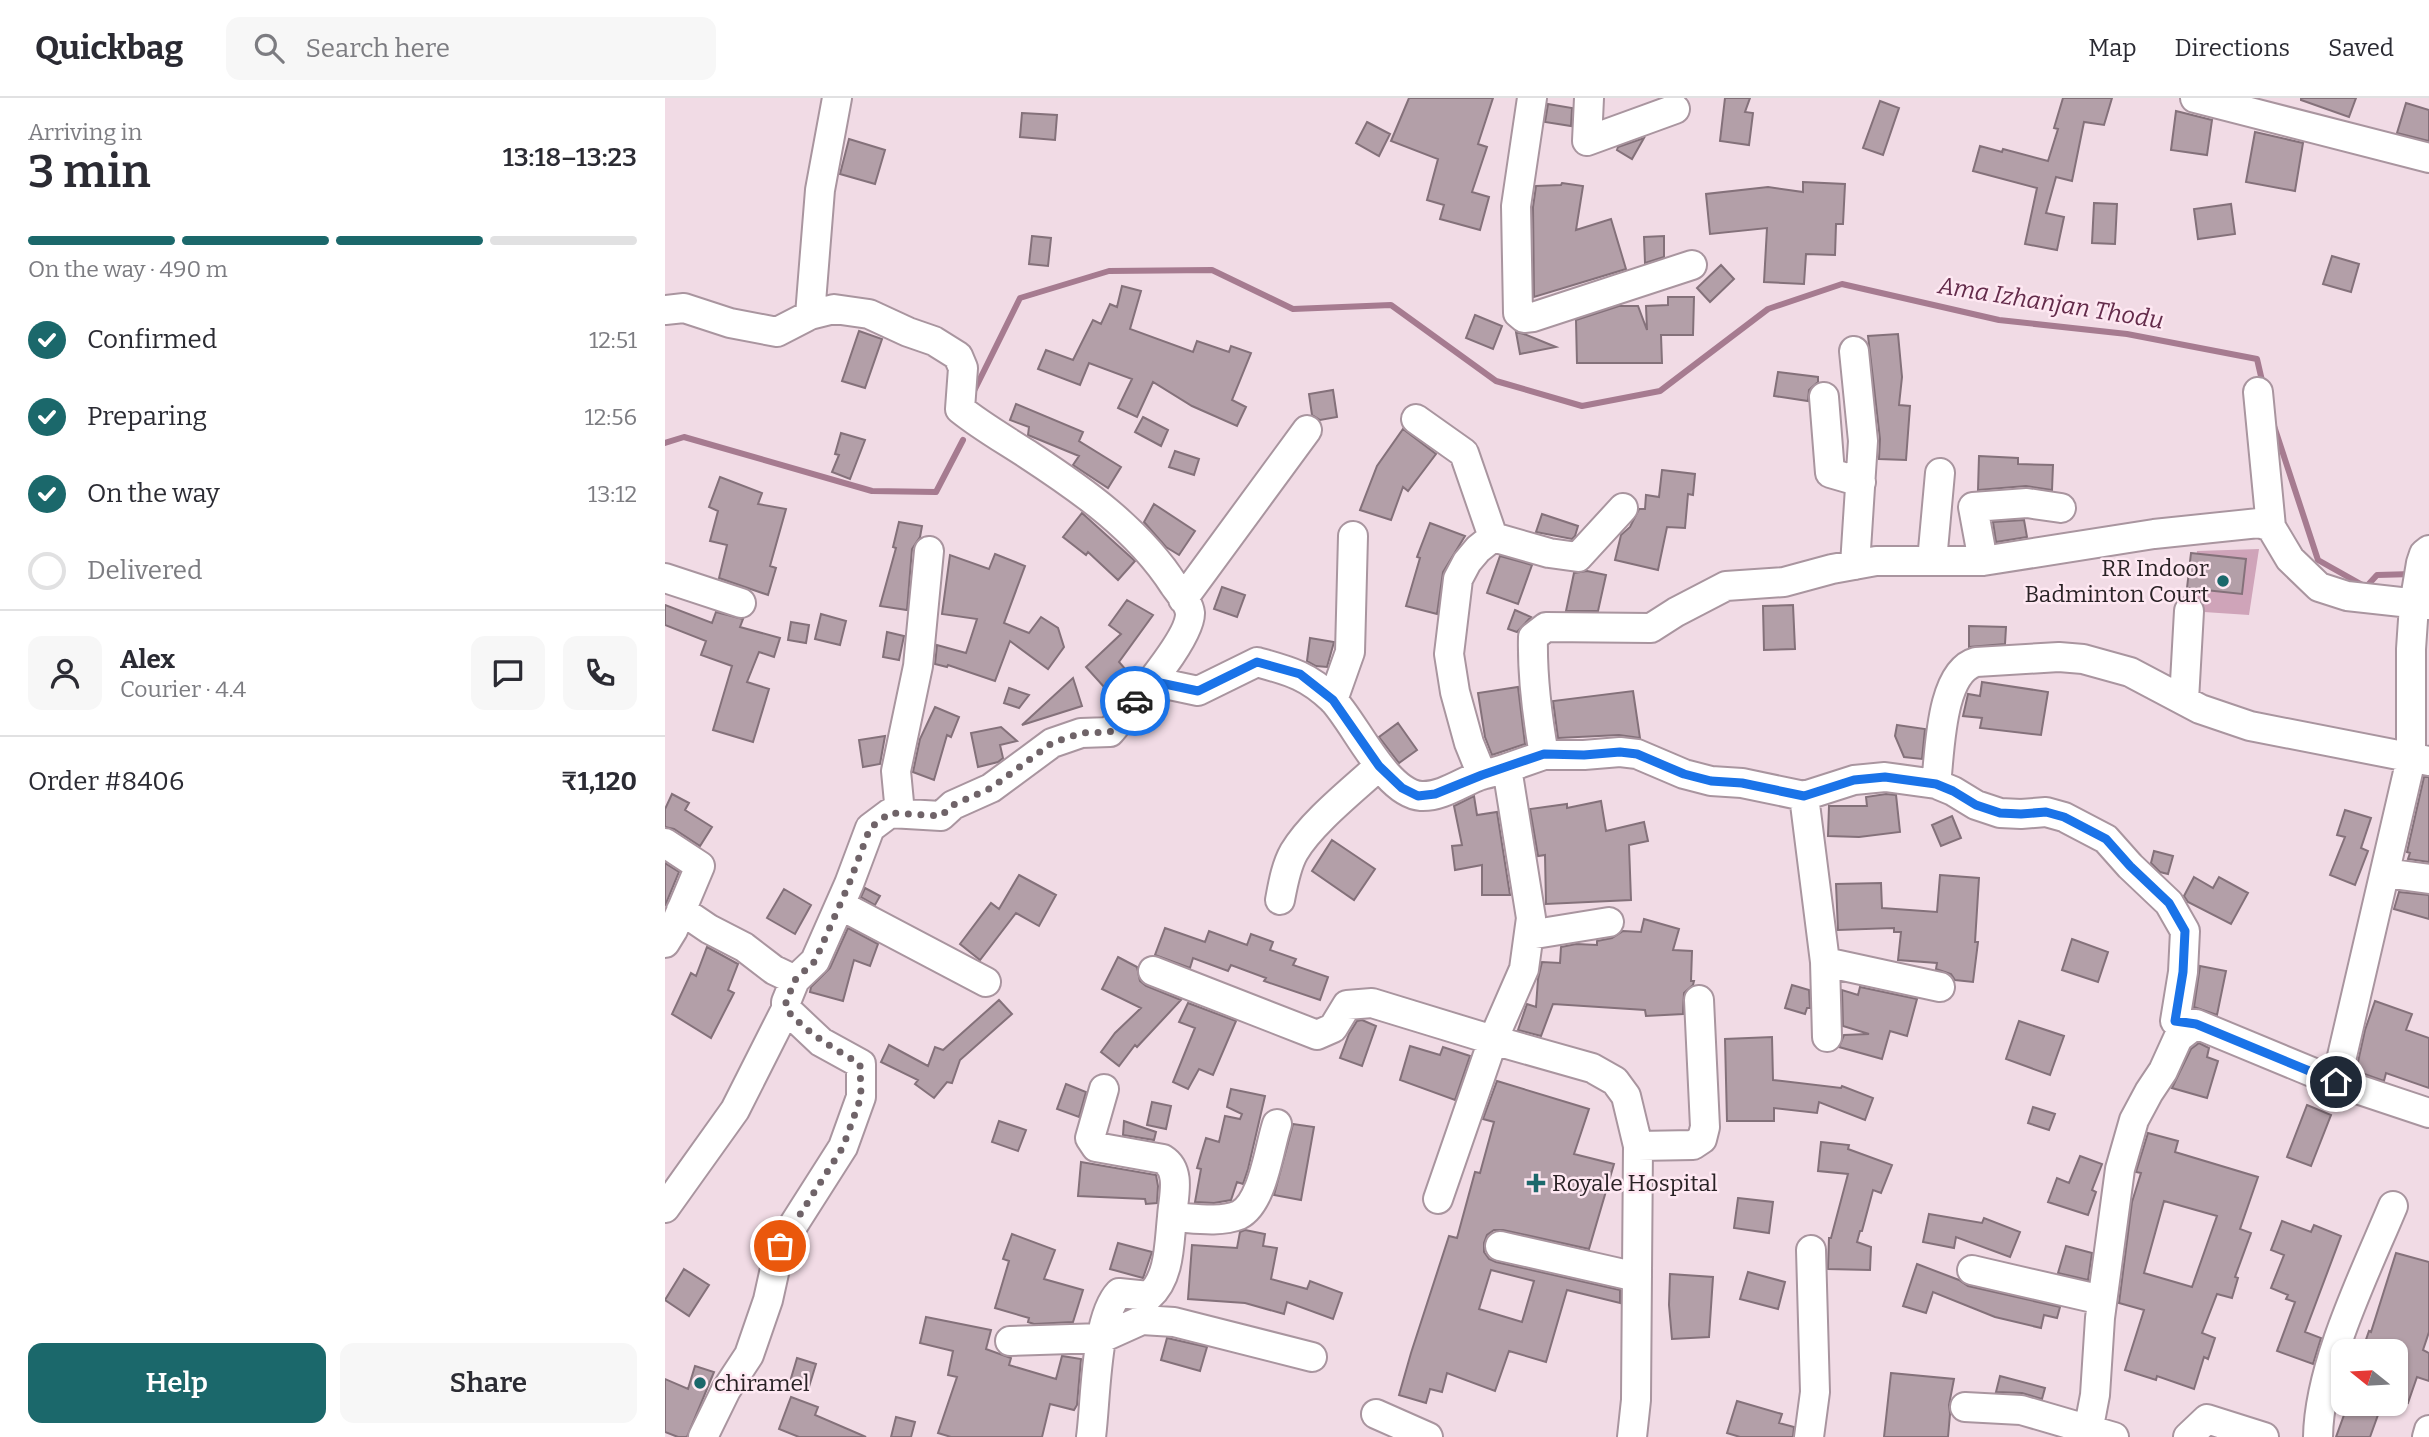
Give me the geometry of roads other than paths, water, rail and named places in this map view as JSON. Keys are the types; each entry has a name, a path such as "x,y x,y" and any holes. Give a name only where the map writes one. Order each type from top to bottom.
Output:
{"street":[{"path":"810,315 820,190 837,98"},
{"path":"1532,98 1516,206 1518,313 1524,318 1532,317 1692,265"},
{"path":"1589,98 1587,141 1675,109"},
{"path":"2195,98 2429,158"},
{"path":"665,310 684,308 730,323 777,332 810,315 834,309 869,314 942,346 958,356 963,368 960,409 975,422 1113,515 1161,565 1190,613 1185,630 1151,681 1110,732 1081,733 1052,743 991,788 953,805 941,816 890,813 870,828 815,961 795,980 786,1009 735,1110 665,1208"},
{"path":"1854,351 1863,441 1855,565"},
{"path":"2258,392 2271,527 2290,559 2319,587 2347,597 2422,582 2411,649 2420,760 2385,873 2336,1082"},
{"path":"1824,397 1830,473 1861,482"},
{"path":"1416,419 1464,453 1493,537"},
{"path":"1183,599 1307,430"},
{"path":"1931,561 1940,473"},
{"path":"1983,561 1973,507 2027,503 2061,508"},
{"path":"1493,537 1549,553 1578,557 1623,508"},
{"path":"1544,754 1532,664 1533,637 1546,627 1651,628 1726,586 1784,582 1876,561 1983,561 2154,534 2259,523 2271,527"},
{"path":"1333,700 1350,652 1353,536"},
{"path":"1438,1199 1493,1040 1524,969 1531,918 1494,772 1469,743 1455,692 1449,654 1458,579 1467,562 1493,537"},
{"path":"900,813 896,771 918,666 929,551"},
{"path":"665,578 741,603"},
{"path":"2184,700 2189,611"},
{"path":"1936,784 1948,697 1958,673 1970,664 2059,657 2083,659 2130,672 2223,718 2250,726 2420,760"},
{"path":"1151,681 1198,691 1257,662 1300,674 1333,700 1379,766 1402,788 1418,796 1435,794 1544,754 1620,752 1637,754 1684,774 1711,781 1742,783 1804,796 1854,780 1885,777 1936,784 1976,805 2000,813 2046,812 2064,817 2106,839 2169,903 2185,931 2183,972 2175,1021 2196,1024 2336,1082 2429,1113"},
{"path":"1280,900 1293,854 1317,825 1379,766"},
{"path":"1804,796 1825,962 1828,1038"},
{"path":"665,843 700,866 665,943"},
{"path":"2385,873 2429,878"},
{"path":"840,905 986,982"},
{"path":"681,910 709,929 744,947 774,970 795,980"},
{"path":"1529,934 1609,922"},
{"path":"1825,962 1940,987"},
{"path":"1153,971 1317,1035 1333,1028 1347,1005 1372,1003 1592,1068 1615,1081 1626,1096 1639,1146 1636,1400 1632,1437"},
{"path":"1639,1146 1693,1145 1702,1139 1706,1127 1699,1000"},
{"path":"705,1436 726,1390 749,1355 768,1300 780,1246 843,1147 861,1097 860,1064 821,1042 786,1009"},
{"path":"1965,1407 2021,1410 2096,1434 2095,1395 2102,1300 2120,1169 2134,1120 2163,1071 2178,1038 2196,1024"},
{"path":"1091,1437 1102,1339 1112,1300 1119,1293 1149,1296 1160,1287 1172,1217 1175,1173 1163,1159 1096,1147 1092,1143 1090,1138 1104,1089"},
{"path":"1172,1217 1219,1219 1240,1214 1254,1199 1264,1175 1277,1124"},
{"path":"2318,1437 2318,1417 2330,1367 2393,1206"},
{"path":"1500,1246 1637,1277"},
{"path":"1809,1437 1815,1392 1811,1250"},
{"path":"1972,1270 2102,1300"},
{"path":"1010,1341 1102,1339 1142,1320 1174,1322 1312,1357"},
{"path":"1376,1414 1428,1437"},
{"path":"2188,1437 2207,1419 2254,1436"},
{"path":"2427,1437 2429,1430"}],"waterway":[{"name":"Ama Izhanjan Thodu","path":"973,393 1020,298 1109,271 1212,270 1293,309 1391,305 1496,381 1582,406 1660,391 1768,309 1842,284 1999,320 2127,334 2257,359 2263,385"},
{"name":"Ama Izhanjan Thodu","path":"2273,423 2318,560 2366,587 2377,575 2413,574"},
{"name":"Ama Izhanjan Thodu","path":"665,443 684,437 872,491 936,492 963,440"}],"place":[{"name":"RR Indoor Badminton Court","path":"2223,581"},
{"name":"Royale Hospital","path":"1536,1183"},
{"name":"chiramel","path":"700,1383"}]}
